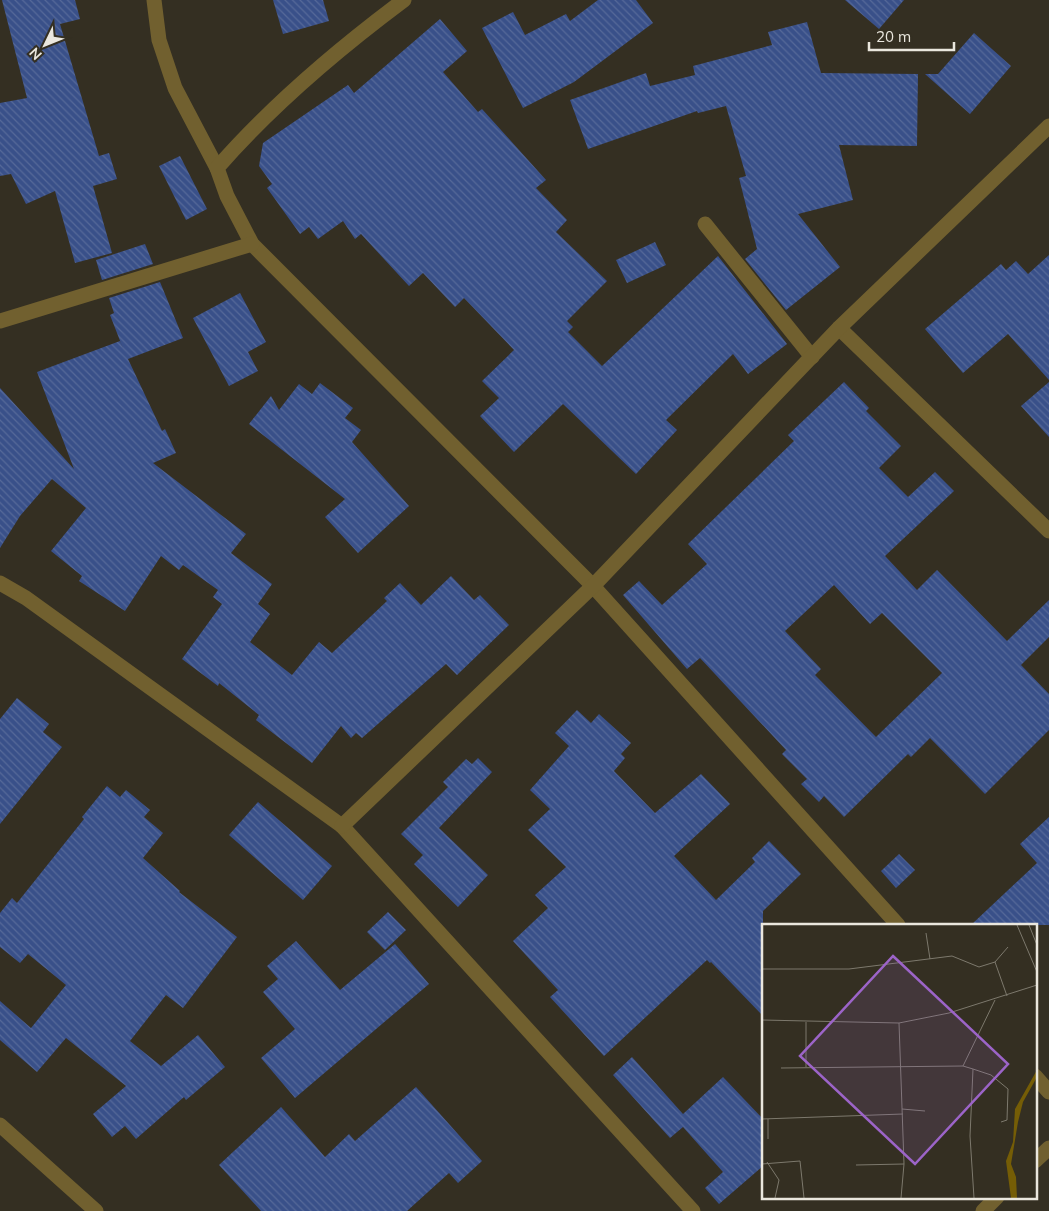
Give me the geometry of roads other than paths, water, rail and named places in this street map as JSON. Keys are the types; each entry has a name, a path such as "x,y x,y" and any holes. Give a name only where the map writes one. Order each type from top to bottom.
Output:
{"street":[{"path":"154,0 159,40 175,88 217,168 227,196 252,244 593,586 897,924"},
{"path":"217,168 250,130 355,37 404,0"},
{"path":"342,826 593,586 839,328 1049,126"},
{"path":"705,224 812,357"},
{"path":"0,321 252,244"},
{"path":"839,328 1049,531"},
{"path":"0,583 26,598 342,826 693,1211"},
{"path":"1036,1077 1049,1092"},
{"path":"0,1125 96,1211"},
{"path":"1036,1160 1049,1148"},
{"path":"982,1211 996,1198"}]}
